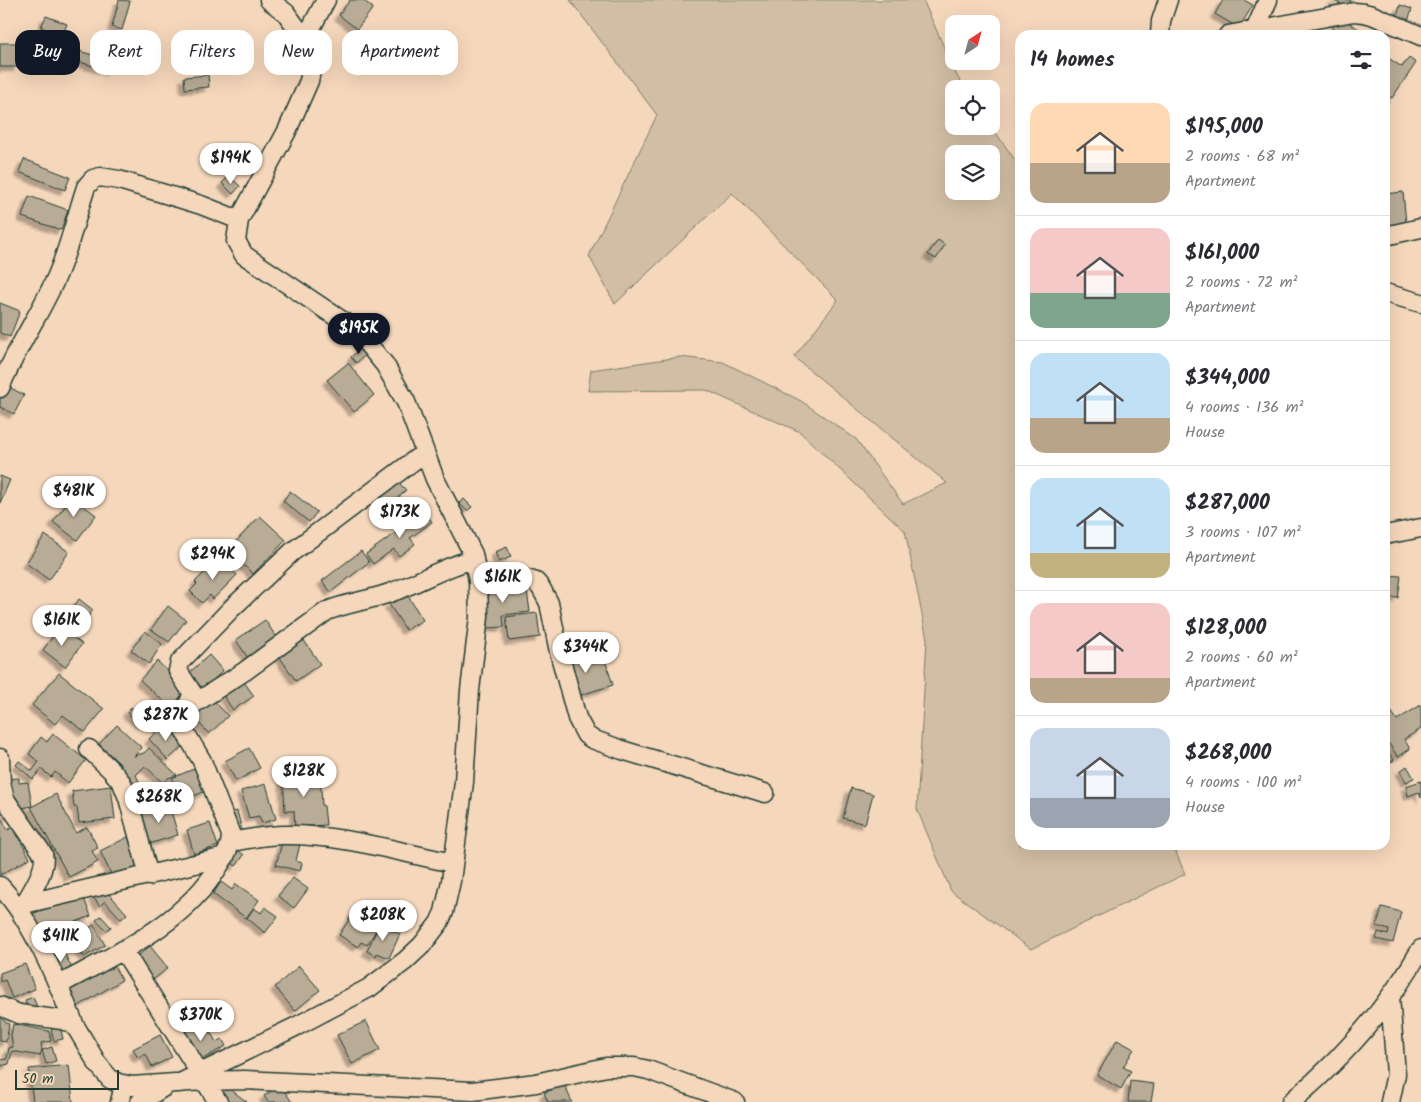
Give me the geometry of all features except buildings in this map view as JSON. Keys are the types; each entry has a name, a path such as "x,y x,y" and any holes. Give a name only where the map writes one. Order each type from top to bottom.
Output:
{"street":[{"path":"269,0 286,13 298,30"},
{"path":"310,30 326,0"},
{"path":"1160,30 1160,21 1168,0"},
{"path":"1257,30 1268,0"},
{"path":"1266,30 1347,13 1365,6 1421,36"},
{"path":"202,1077 369,988 405,962 434,931 442,917 453,863 464,782 470,690 479,617 478,581 474,559 424,453 406,402 385,365 367,343 344,322 244,255 236,241 239,220 287,131 310,75"},
{"path":"0,388 6,357 56,280 86,187 93,180 100,177 119,180 175,196 239,220"},
{"path":"1390,235 1421,228"},
{"path":"1390,294 1421,303"},
{"path":"59,985 123,950 177,914 203,890 228,849 231,835 202,761 181,725 181,718 193,694 178,671 180,662 232,608 292,552 424,453"},
{"path":"1390,534 1421,528"},
{"path":"186,709 245,671 327,611 395,591 455,564 474,559"},
{"path":"478,581 527,579 536,582 541,588 549,602 559,652 577,718 586,735 622,750 765,793"},
{"path":"89,749 113,772 122,784 128,798 149,876"},
{"path":"0,758 1,779 5,799 43,854 45,860 41,873 22,908"},
{"path":"22,908 149,876 228,849 282,835 360,844 453,863"},
{"path":"0,886 22,908 28,925 59,985 75,1026 93,1057 110,1079 124,1085 174,1083 202,1077 473,1091 536,1083 606,1067 634,1067 648,1070 735,1102"},
{"path":"1291,1102 1312,1084 1377,1015 1404,978 1421,949"},
{"path":"123,950 218,1102"},
{"path":"1390,997 1396,1074 1390,1102"},
{"path":"0,1006 19,1014 62,1020 75,1026"},
{"path":"140,1102 174,1083"},
{"path":"120,1102 124,1085"}],"shaded area":[{"path":"570,0 923,0 945,49 945,70 954,70 959,80 945,80 945,135 997,135 1015,160 1015,850 1175,850 1185,874 1031,949 951,891 917,809 927,639 905,531 800,432 706,390 588,391 591,370 680,357 723,362 801,401 856,439 903,504 947,483 794,357 838,300 732,193 615,304 589,256 657,115"}]}
